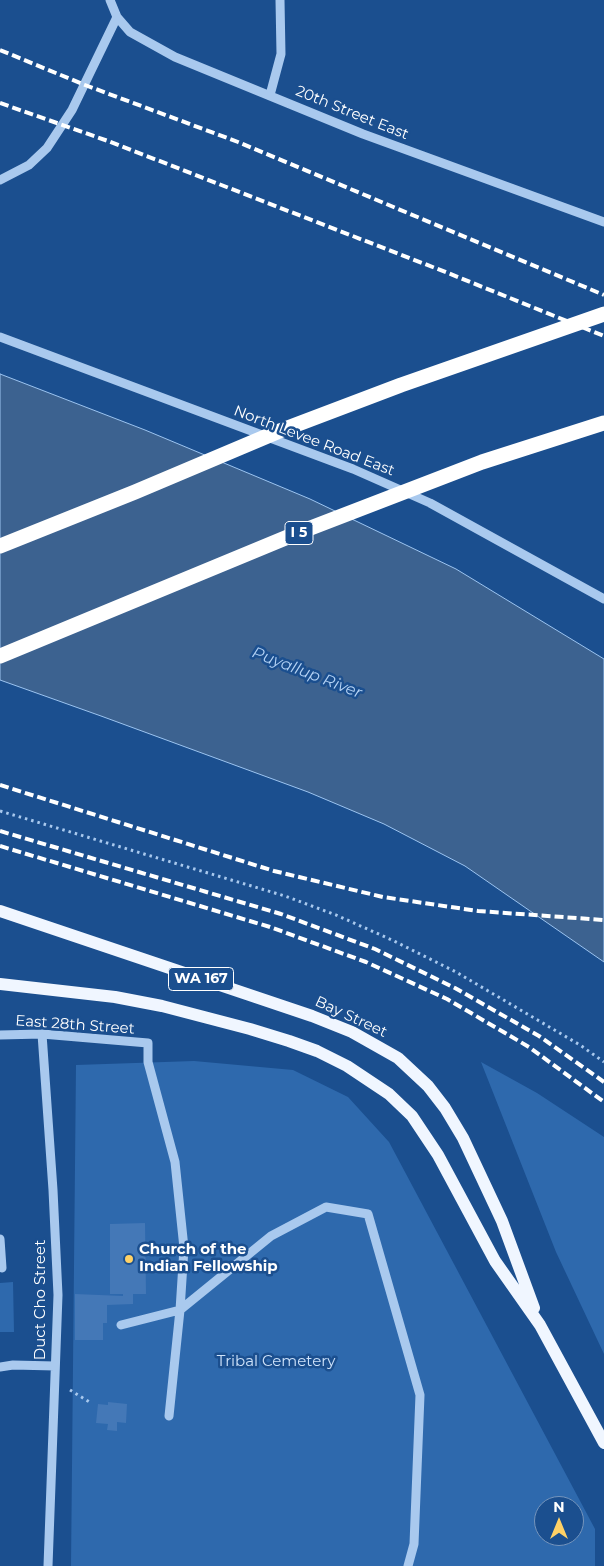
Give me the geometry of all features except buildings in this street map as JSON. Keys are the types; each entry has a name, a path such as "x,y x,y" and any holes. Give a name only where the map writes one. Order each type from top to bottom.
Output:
{"highway":[{"path":"0,546 295,425 401,385 604,314"},
{"name":"I 5","path":"0,656 295,534 482,462 604,423"}],"main road":[{"name":"Bay Street","path":"0,911 312,1016 352,1032 398,1058 428,1086 445,1108 463,1138 502,1220 540,1325"},
{"name":"Bay Street","path":"0,984 115,997 170,1008 289,1041 347,1066 390,1094 412,1116 438,1155 495,1261 540,1325 604,1443"}],"street":[{"name":"20th Street East","path":"110,0 117,17 130,32 175,57 363,134 604,222"},
{"path":"270,95 281,54 280,0"},
{"path":"0,180 29,165 47,148 76,102 117,17"},
{"name":"North Levee Road East","path":"0,337 353,469 430,504 604,599"},
{"name":"East 28th Street","path":"0,1034 42,1034 148,1044 148,1062 175,1162 184,1248 180,1310"},
{"name":"Duct Cho Street","path":"42,1034 58,1295 48,1566"},
{"path":"121,1325 180,1310 271,1236 326,1207 368,1214 420,1395 414,1544 408,1566"},
{"path":"0,1239 2,1268"},
{"path":"168,1416 180,1310"},
{"path":"0,1367 13,1365 55,1366"}],"path":[{"path":"0,811 285,896 336,915 456,972 580,1045 604,1062"},
{"path":"54,1390 69,1390 91,1402"}],"green space":[{"name":"Tribal Cemetery","path":"194,1061 293,1070 348,1097 389,1142 577,1496 534,1496 534,1546 584,1546 584,1508 595,1529 595,1566 71,1566 76,1065"},
{"path":"481,1062 537,1093 604,1137 604,1354 556,1252"},
{"path":"13,1282 14,1332 0,1332 0,1283"}],"water":[{"name":"Puyallup River","path":"0,374 145,430 310,499 456,569 604,659 604,962 465,866 384,824 308,792 0,680"}],"railway":[{"path":"0,50 85,85 238,142 604,295"},
{"path":"0,103 108,141 448,273 604,336"},
{"path":"0,785 274,871 383,897 478,911 604,920"},
{"path":"0,831 281,914 375,949 455,988 539,1036 604,1082"},
{"path":"0,846 270,927 366,962 447,999 529,1047 604,1102"}],"place":[{"name":"Church of the Indian Fellowship","path":"129,1259"}]}
